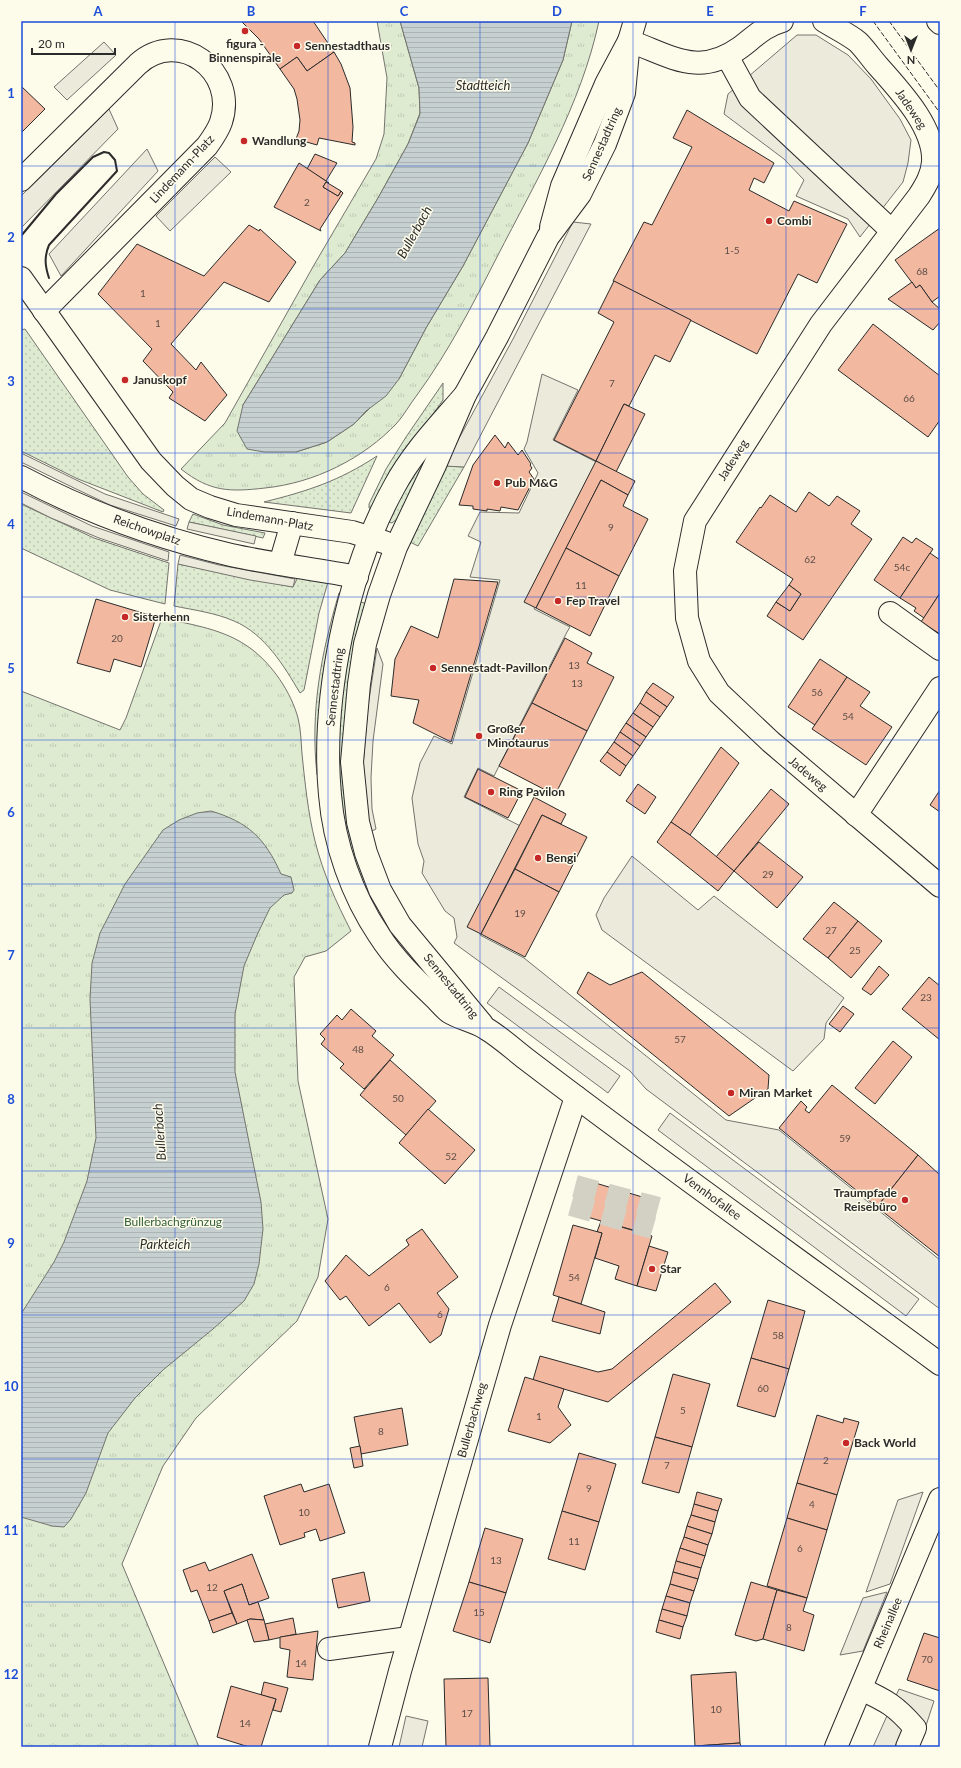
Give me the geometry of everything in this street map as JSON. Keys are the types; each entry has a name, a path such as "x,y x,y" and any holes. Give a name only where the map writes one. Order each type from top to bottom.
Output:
{"street":[{"path":"632,31 688,63 708,63 727,56 759,32 782,21"},
{"name":"Jadeweg","path":"824,21 857,42 904,96 926,131 930,143 933,162 932,172 927,184 821,324 695,521 685,571 687,618 699,661 719,693 770,742 940,886"},
{"name":"Sennestadtring","path":"485,1028 400,925 380,890 366,853 358,822 352,762 359,684 365,644 379,595 396,547 435,465 465,395 497,338 548,238 580,194 605,144 624,93 632,31"},
{"name":"Lindemann-Platz","path":"21,180 138,64 154,52 174,50 187,52 206,63 218,80 222,95 223,114 215,135 207,146 44,311"},
{"path":"727,56 750,98 892,231"},
{"name":"Lindemann-Platz","path":"21,278 151,462 175,486 191,499 236,515 352,532 396,547"},
{"name":"Sennestadtring","path":"465,395 404,470 392,489 370,537 357,577 341,638 334,682 330,726 330,796 335,828 344,861 360,902 379,936 413,978 449,1012 485,1028"},
{"name":"Reichowplatz","path":"21,477 77,504 130,526 178,541 232,555 357,577"},
{"path":"280,564 292,524"},
{"path":"890,613 940,649"},
{"path":"856,815 932,717 940,688"},
{"name":"Vennhofallee","path":"485,1028 576,1097 940,1364"},
{"name":"Bullerbachweg","path":"380,1747 409,1638 500,1325 576,1097"},
{"name":"Rheinallee","path":"836,1747 940,1499"},
{"path":"329,1649 409,1638"},
{"path":"861,1689 881,1698 899,1709 915,1728 907,1747"}],"green space":[{"path":"377,21 400,21 419,88 420,113 408,144 345,253 320,280 243,405 296,452 327,442 354,424 399,379 426,328 463,266 528,143 563,60 572,21 599,21 581,83 542,171 460,327 429,378 397,423 369,448 353,458 337,467 302,481 265,488 241,490 221,489 211,486 192,477 181,469 225,423 376,159 384,134 387,78"},
{"path":"25,329 128,477 143,494 164,510 163,512 78,479 21,451 21,330"},
{"path":"443,383 443,400 414,441 374,509 369,508 369,504 386,469"},
{"path":"433,450 398,518 392,523 388,522 408,477"},
{"path":"377,456 351,513 264,502 295,494 336,479"},
{"path":"444,466 464,467 418,546 410,542"},
{"path":"21,504 94,538 169,563 165,604 110,590 21,548"},
{"path":"193,514 223,525 265,533 263,538 189,522"},
{"path":"178,564 293,587 298,577 328,582 319,613 304,690 300,693 273,652 264,642 245,627 220,616 174,606"},
{"path":"339,593 344,593 320,775 317,775 315,751 316,705 322,661"},
{"path":"358,601 367,604 371,887 362,890 342,826 336,727"},
{"name":"Bullerbachgrünzug","path":"162,618 208,628 230,636 250,648 266,662 280,679 291,698 298,718 310,820 315,841 330,887 351,931 326,951 305,957 294,977 298,1081 328,1219 318,1277 297,1321 196,1418 163,1466 122,1564 199,1747 21,1747 21,691 120,730 126,718"}],"shaded area":[{"path":"797,35 816,35 848,55 871,79 900,119 911,140 908,163 903,182 860,237 848,219 796,196 804,180 784,159 724,114 728,94"},
{"path":"104,42 116,55 67,100 54,87"},
{"path":"109,109 118,129 21,228 21,196"},
{"path":"147,149 158,171 61,276 49,254"},
{"path":"215,157 231,172 170,231 156,216"},
{"path":"573,222 591,224 464,467 444,466 513,339"},
{"path":"542,374 578,390 553,440 606,467 534,609 570,627 494,776 478,768 464,797 532,832 480,935 524,958 726,1120 779,1130 940,1260 940,1309 646,1089 630,1071 454,943 457,937 454,918 445,911 422,873 424,861 418,844 412,798 420,763 434,736 452,744 500,580 470,577 481,542 468,536 480,512 519,513 538,473 524,449 527,442"},
{"path":"21,453 105,494 179,519 176,526 110,505 21,462"},
{"path":"21,492 92,526 169,552 168,561 99,538 51,518 21,503"},
{"path":"189,522 256,536 254,544 187,529"},
{"path":"180,555 219,565 295,579 293,587 250,580 178,564"},
{"path":"377,648 383,664 373,741 371,778 372,809 376,829 368,833 362,778 368,706"},
{"path":"632,856 698,910 714,896 844,998 826,1023 824,1039 793,1071 602,930 596,915 604,898"},
{"path":"499,987 620,1076 608,1093 487,1003"},
{"path":"670,1113 919,1299 906,1316 658,1130"},
{"path":"923,1492 890,1584 866,1592 898,1500"},
{"path":"887,1592 863,1651 840,1655 863,1598"},
{"path":"899,1689 934,1701 919,1747 873,1747"},
{"path":"406,1716 428,1721 422,1747 399,1747"}],"water":[{"name":"Stadtteich","path":"400,21 572,21 563,60 528,143 463,266 426,328 399,379 386,396 366,411 354,424 327,442 296,452 264,452 247,449 237,431 243,405 320,280 345,253 408,144 420,114 419,88"},
{"name":"Parkteich","path":"211,811 235,820 254,833 269,851 281,874 291,877 294,890 292,893 284,895 270,908 257,935 244,966 235,1014 235,1072 261,1202 263,1229 259,1264 254,1284 244,1301 213,1329 163,1370 135,1398 108,1433 86,1493 71,1519 64,1527 52,1526 21,1517 21,1314 54,1262 64,1242 87,1181 96,1138 90,999 92,963 100,933 125,884 163,830 179,820 197,813"}],"building":[{"name":"Sennestadthaus","path":"241,21 313,21 334,52 307,71 297,57 280,69 259,39"},
{"path":"334,52 341,64 350,88 353,127 352,142 355,143 355,145 319,138 317,145 296,139 299,131 300,120 297,99 294,89 280,69 297,57 307,71"},
{"path":"21,86 45,109 21,133"},
{"path":"687,110 774,163 764,183 754,178 749,190 789,211 794,201 847,224 817,283 798,274 757,354 613,281 644,222 652,225 692,147 673,138"},
{"path":"315,154 337,163 326,181 307,169"},
{"path":"299,163 329,183 326,182 323,187 338,196 341,191 343,193 320,229 321,231 274,207"},
{"path":"326,182 341,191 338,196 323,187"},
{"path":"249,225 259,231 260,229 296,262 269,302 224,282 171,344 196,370 201,362 227,395 205,421 169,398 173,392 143,361 152,349 98,294 137,244 204,276"},
{"path":"940,228 940,296 932,302 920,285 916,288 895,260"},
{"path":"614,281 691,320 670,362 655,355 629,406 624,404 596,461 554,440 614,322 598,313"},
{"path":"912,282 916,288 920,285 932,302 940,309 940,322 933,330 888,299"},
{"path":"873,324 940,376 940,420 928,437 838,370"},
{"path":"624,404 645,414 616,472 596,461"},
{"path":"495,435 505,448 508,442 518,455 522,450 531,464 530,465 532,468 529,472 534,479 518,510 501,507 500,511 487,509 487,511 473,509 473,506 459,505 473,465"},
{"path":"596,461 635,481 628,495 601,480 536,608 524,602"},
{"path":"601,480 628,495 623,506 648,519 619,576 566,548"},
{"path":"809,492 829,506 837,496 860,511 851,524 872,539 803,640 767,616 776,602 790,611 801,594 789,585 793,579 736,542 770,495 796,512"},
{"path":"903,537 912,543 916,538 933,549 900,598 874,580"},
{"path":"566,548 619,576 590,636 536,608"},
{"path":"930,553 940,560 940,593 924,618 914,611 916,608 900,598"},
{"name":"Sennestadt-Pavillon","path":"454,579 498,582 451,742 413,723 419,700 391,696 395,659 411,626 438,638"},
{"path":"789,585 801,594 790,611 776,602"},
{"path":"940,593 940,634 921,622"},
{"path":"96,599 156,617 141,667 114,659 110,672 77,663"},
{"path":"565,638 592,653 587,663 614,677 587,731 532,703"},
{"path":"820,659 847,677 815,725 788,707"},
{"path":"847,677 870,692 860,706 892,727 866,765 812,729"},
{"path":"653,683 674,697 667,707 646,692"},
{"path":"646,692 667,707 660,717 640,703"},
{"path":"532,703 587,731 555,795 499,766"},
{"path":"640,703 660,717 653,727 633,713"},
{"path":"633,713 653,727 646,737 626,723"},
{"path":"626,723 646,737 640,746 620,732"},
{"path":"620,732 640,746 633,756 614,742"},
{"path":"614,742 633,756 626,766 607,752"},
{"path":"721,747 739,763 690,835 671,822"},
{"path":"607,752 626,766 620,776 600,761"},
{"path":"478,769 522,791 508,818 465,797"},
{"path":"638,784 656,797 645,814 626,801"},
{"path":"771,789 789,804 734,871 716,857"},
{"path":"940,790 940,812 930,805"},
{"path":"534,797 566,814 561,824 542,815 481,934 467,927"},
{"path":"542,815 587,837 559,892 515,869"},
{"path":"671,822 690,835 734,871 718,891 657,842"},
{"path":"759,842 803,877 777,908 734,871"},
{"path":"515,869 559,892 525,957 481,934"},
{"path":"834,902 858,921 828,958 803,939"},
{"path":"858,921 882,941 851,978 828,958"},
{"path":"879,966 889,975 871,995 862,989"},
{"path":"588,972 610,985 642,972 769,1075 768,1089 729,1116 577,993"},
{"path":"929,977 940,986 940,1040 902,1009"},
{"path":"843,1006 854,1014 840,1032 829,1024"},
{"path":"351,1009 376,1031 372,1036 394,1055 364,1089 340,1068 344,1064 321,1044 325,1039 320,1034 337,1015 342,1020"},
{"path":"893,1041 912,1057 875,1104 855,1088"},
{"path":"390,1060 436,1101 406,1135 360,1095"},
{"path":"832,1085 918,1155 877,1207 779,1128 801,1101 807,1107 805,1110 809,1113"},
{"path":"428,1109 475,1150 445,1184 399,1143"},
{"path":"918,1155 940,1175 940,1257 877,1207"},
{"path":"582,1179 649,1199 640,1232 573,1213"},
{"path":"601,1221 652,1236 637,1286 615,1279 619,1266 595,1258 602,1233 597,1232"},
{"path":"573,1225 602,1233 581,1304 553,1295"},
{"path":"422,1229 458,1277 437,1293 449,1309 441,1335 430,1343 399,1303 369,1326 346,1296 340,1300 325,1281 346,1255 369,1276 409,1245 406,1240"},
{"name":"Star","path":"649,1246 668,1252 656,1291 637,1286"},
{"path":"715,1283 731,1302 608,1402 533,1380 540,1356 598,1372 612,1369"},
{"path":"559,1297 605,1312 600,1334 552,1321"},
{"path":"768,1300 805,1311 789,1369 751,1358"},
{"path":"751,1358 789,1369 775,1417 737,1406"},
{"path":"673,1374 710,1384 692,1447 655,1437"},
{"path":"525,1377 564,1389 558,1407 571,1425 550,1443 508,1431"},
{"path":"402,1408 408,1445 361,1454 354,1417"},
{"path":"817,1415 843,1423 844,1418 859,1422 837,1495 797,1483"},
{"path":"655,1437 692,1447 679,1493 642,1483"},
{"path":"360,1446 363,1466 354,1468 350,1448"},
{"path":"579,1453 616,1464 599,1522 562,1511"},
{"path":"797,1483 837,1495 827,1530 787,1518"},
{"path":"301,1484 304,1492 329,1484 345,1533 320,1541 316,1529 304,1533 305,1537 280,1545 264,1496"},
{"path":"697,1492 722,1499 718,1511 694,1504"},
{"path":"694,1504 718,1511 715,1522 691,1515"},
{"path":"562,1511 599,1522 585,1570 548,1559"},
{"path":"691,1515 715,1522 712,1534 687,1526"},
{"path":"787,1518 827,1530 807,1598 767,1586"},
{"path":"687,1526 712,1534 708,1545 684,1537"},
{"path":"485,1528 523,1539 506,1593 469,1582"},
{"path":"684,1537 708,1545 705,1556 680,1548"},
{"path":"680,1548 705,1556 701,1568 676,1561"},
{"path":"252,1554 269,1598 249,1605 242,1584 224,1591 232,1613 209,1621 197,1590 191,1592 183,1570 205,1562 209,1571"},
{"path":"676,1561 701,1568 698,1579 673,1572"},
{"path":"364,1572 370,1601 338,1608 332,1579"},
{"path":"673,1572 698,1579 694,1591 670,1584"},
{"path":"469,1582 506,1593 490,1643 453,1631"},
{"path":"751,1582 777,1590 763,1639 756,1641 735,1635"},
{"path":"242,1584 249,1605 258,1602 264,1620 250,1619 237,1624 224,1591"},
{"path":"670,1584 694,1591 690,1603 666,1596"},
{"path":"777,1590 807,1598 803,1611 814,1615 804,1651 763,1639"},
{"path":"666,1596 690,1603 687,1616 662,1609"},
{"path":"662,1609 687,1616 683,1627 659,1620"},
{"path":"232,1613 237,1624 213,1633 209,1621"},
{"path":"293,1618 296,1634 269,1640 265,1624"},
{"path":"247,1620 264,1620 269,1640 254,1642"},
{"path":"659,1620 683,1627 680,1639 656,1632"},
{"path":"318,1631 313,1680 287,1677 290,1650 280,1648 280,1637"},
{"path":"924,1633 940,1638 940,1691 907,1680"},
{"path":"736,1672 740,1743 695,1746 691,1675"},
{"path":"488,1678 490,1747 446,1747 444,1679"},
{"path":"264,1682 288,1688 281,1712 273,1710 276,1699 261,1695"},
{"path":"231,1686 276,1699 261,1747 249,1747 217,1737"},
{"path":"740,1743 741,1747 695,1747 695,1746"}],"tunnel":[{"path":"575,1186 658,1208"},
{"path":"571,1205 653,1228"}],"fence":[{"path":"873,21 940,113"},
{"path":"889,21 940,91"}],"wall":[{"path":"21,236 56,194 93,157 104,152 109,153 115,160 117,171 49,245 46,254 49,278"}],"place":[{"name":"figura - Binnenspirale","path":"245,31"},
{"name":"Sennestadthaus","path":"297,46"},
{"name":"Wandlung","path":"244,141"},
{"name":"Combi","path":"769,221"},
{"name":"Januskopf","path":"125,380"},
{"name":"Pub M&G","path":"497,483"},
{"name":"Fep Travel","path":"558,601"},
{"name":"Sisterhenn","path":"125,617"},
{"name":"Sennestadt-Pavillon","path":"433,668"},
{"name":"Großer Minotaurus","path":"479,736"},
{"name":"Ring Pavilon","path":"491,792"},
{"name":"Bengi","path":"538,858"},
{"name":"Miran Market","path":"731,1093"},
{"name":"Traumpfade Reisebüro","path":"905,1200"},
{"name":"Star","path":"652,1269"},
{"name":"Back World","path":"846,1443"}],"water label":[{"name":"Bullerbach","path":"414,232"},
{"name":"Bullerbach","path":"159,1132"}]}
